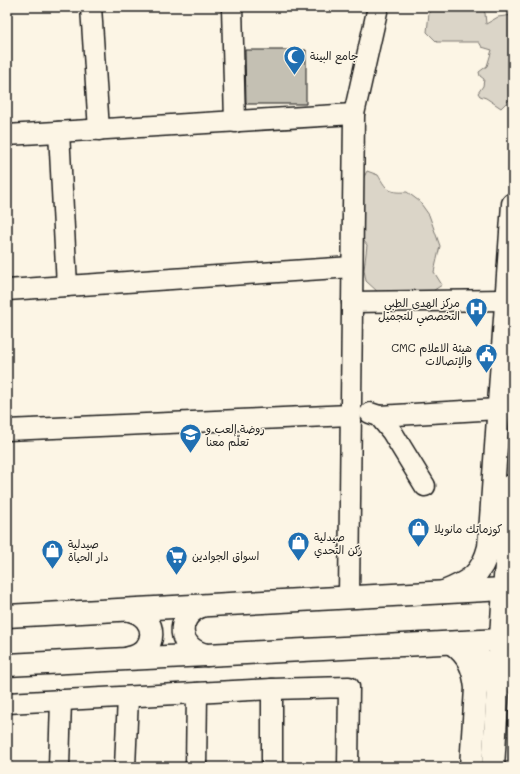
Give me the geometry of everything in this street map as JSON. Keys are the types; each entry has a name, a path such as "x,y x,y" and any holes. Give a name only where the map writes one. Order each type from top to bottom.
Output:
{"main road":[{"path":"444,592 464,583 481,569 486,559 489,547 505,300 513,204"},
{"path":"493,767 504,589 513,485"},
{"path":"444,592 471,584 487,574 499,560 506,547 509,533"},
{"path":"7,616 504,589"},
{"path":"202,606 191,612 186,617 183,636 185,642 194,651 206,655"},
{"path":"129,658 141,654 149,644 151,638 149,625 146,619 136,611 130,610"},
{"path":"7,665 501,640"},
{"path":"450,642 468,648 479,657 488,669 498,693"},
{"path":"450,642 466,656 475,675 476,688 471,767"}],"street":[{"path":"91,7 99,130"},
{"path":"232,7 235,122"},
{"path":"349,597 354,114 378,7"},
{"path":"7,135 354,114"},
{"path":"59,132 67,286"},
{"path":"7,290 352,267"},
{"path":"352,302 505,300"},
{"path":"7,430 350,411 379,416 498,410"},
{"path":"379,416 392,432 425,486"},
{"path":"7,703 272,689 349,687 348,767"},
{"path":"272,689 272,767"},
{"path":"196,767 197,693"},
{"path":"125,767 128,697"},
{"path":"59,767 61,700"}],"shaded area":[{"path":"436,7 480,7 485,13 486,24 498,17 513,15 513,92 509,100 501,108 486,98 480,96 478,93 483,86 484,79 480,76 479,72 487,66 492,50 482,47 479,42 437,42 427,32 429,13"},
{"path":"367,171 378,175 389,190 396,192 407,192 419,201 429,215 440,246 434,272 442,285 431,292 378,292 366,281 364,270 367,245 361,237 362,181"}],"building":[{"path":"245,50 306,50 306,104 246,104"}],"place":[{"name":"جامع البينة","path":"295,76"},
{"name":"مركز الهدى الطبي التخصصي للتجميل","path":"476,328"},
{"name":"CMC هيئة الاعلام والإتصالات","path":"487,374"},
{"name":"روضة إلعب و تعلّم معنا","path":"191,454"},
{"name":"كوزماتك مانويلا","path":"418,548"},
{"name":"صيدلية ركن التحدي","path":"299,562"},
{"name":"صيدلية دار الحياة","path":"53,570"},
{"name":"اسواق الجوادين","path":"177,576"}]}
